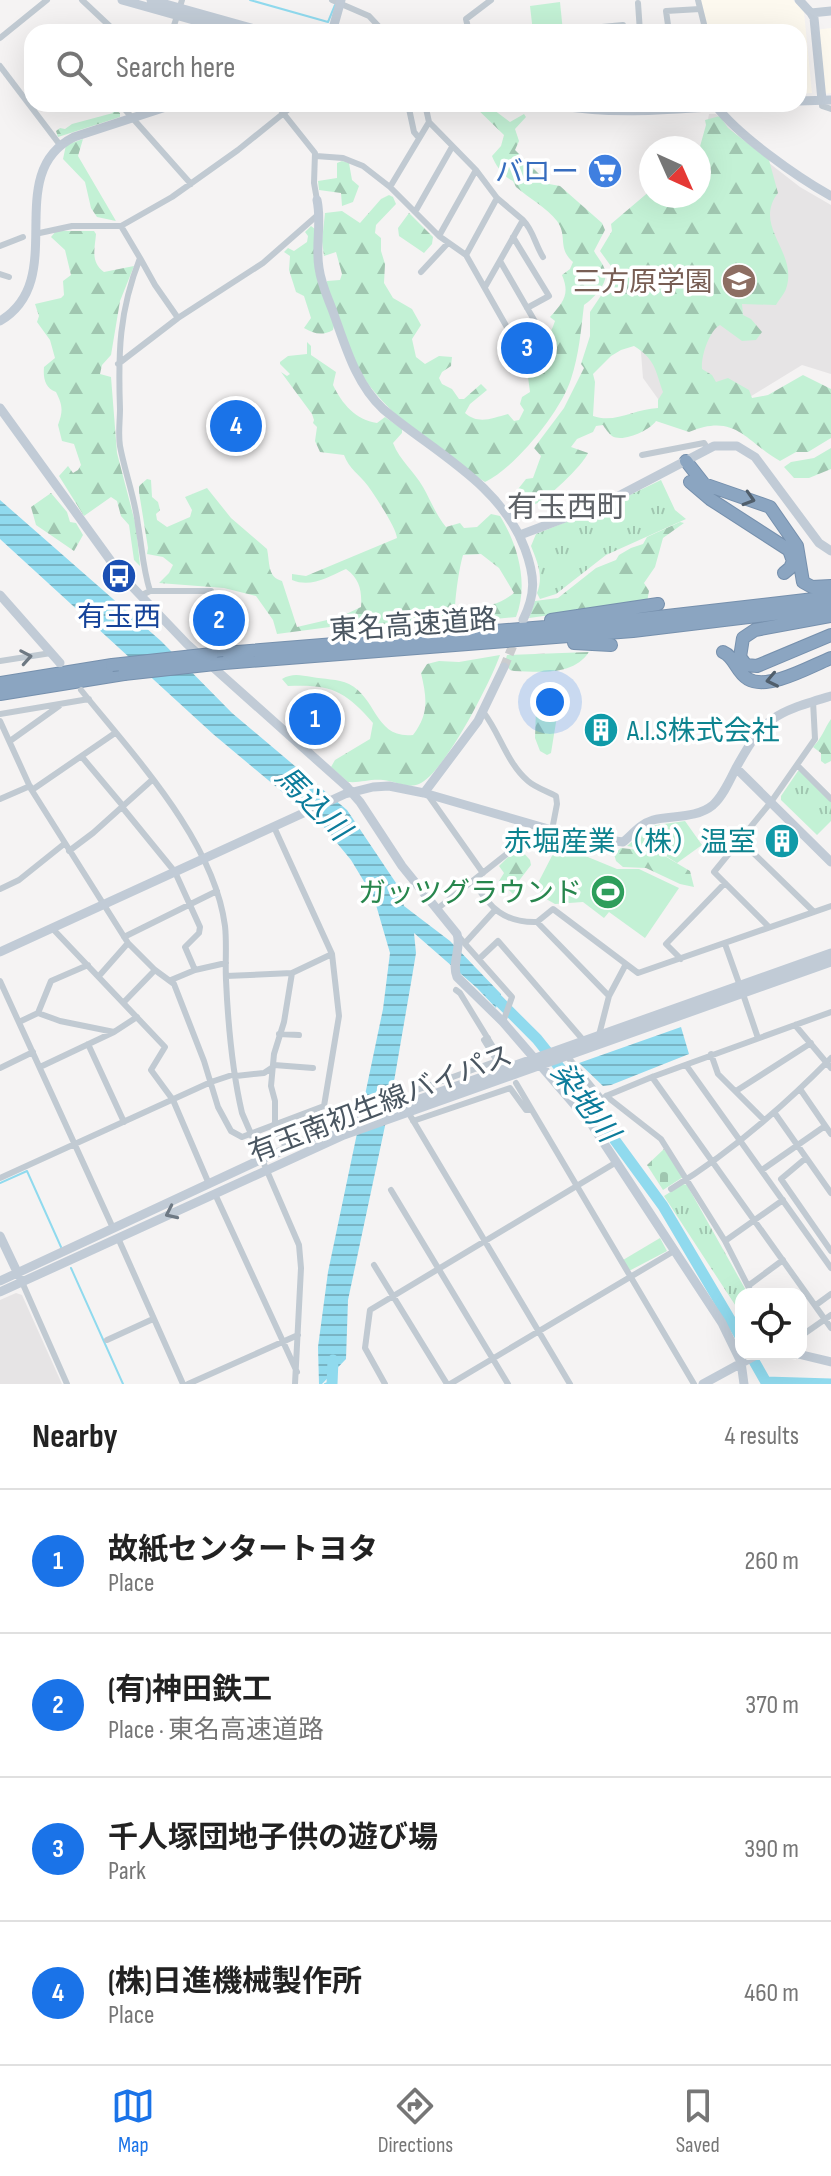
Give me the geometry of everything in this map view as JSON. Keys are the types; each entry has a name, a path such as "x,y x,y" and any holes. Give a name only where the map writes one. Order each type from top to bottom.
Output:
{"highway":[{"path":"683,462 690,482 702,494 789,550 793,561 784,573"},
{"path":"683,462 704,484 770,507 797,546 803,582 812,587 831,586"},
{"name":"東名高速道路","path":"0,683 112,665 212,654 632,620 831,597"},
{"path":"457,634 658,604"},
{"name":"東名高速道路","path":"0,694 124,674 224,663 633,631 831,607"},
{"path":"831,616 755,630 743,638 740,657 746,665 757,666 831,635"},
{"path":"476,644 611,645"},
{"path":"723,652 732,658 743,674 760,683 773,681 831,658"}],"street":[{"path":"0,38 47,0"},
{"path":"82,0 108,24"},
{"path":"122,0 179,8 217,24"},
{"path":"151,0 236,24"},
{"path":"467,24 466,19 491,0"},
{"path":"698,0 704,24"},
{"path":"799,0 814,18 827,100 822,106 831,109"},
{"path":"334,24 338,1 369,16 376,24"},
{"path":"638,3 639,24"},
{"path":"668,24 666,11 700,9"},
{"path":"811,13 831,11"},
{"path":"0,66 24,98"},
{"path":"807,101 827,100"},
{"path":"35,112 60,145"},
{"path":"127,112 191,184"},
{"path":"0,321 17,307 29,288 35,264 37,180 46,160 60,145 80,134 142,112"},
{"path":"410,112 414,132 419,138"},
{"path":"427,112 429,122 476,170 497,198 531,228 543,257"},
{"path":"721,112 730,123 800,178 831,196"},
{"path":"35,234 72,226 121,226 191,184 284,113 316,156 314,180 320,213 320,276 365,388 389,414 485,489 505,510 520,535 534,582 533,597 523,620"},
{"path":"390,187 429,122"},
{"path":"415,212 452,147"},
{"path":"316,156 351,161 390,187 439,236 466,255 525,359 543,340 500,261"},
{"path":"439,236 476,170"},
{"path":"466,255 497,198"},
{"path":"118,364 178,318 263,263 320,213"},
{"path":"485,287 523,220"},
{"path":"121,226 178,318"},
{"path":"0,246 23,237"},
{"path":"513,237 549,296 527,308"},
{"path":"421,272 448,243"},
{"path":"140,258 129,284 129,300 120,329 119,442 138,525 145,594"},
{"path":"0,274 9,277"},
{"path":"0,408 107,557 145,594 187,644 348,793 461,941 512,997 503,1022"},
{"path":"642,455 704,443 708,449"},
{"path":"520,535 607,502 708,449 729,445 744,448 755,457 819,543 831,551"},
{"path":"145,594 211,591"},
{"path":"0,595 60,663"},
{"path":"0,661 51,653"},
{"path":"426,794 484,713 504,667"},
{"path":"81,690 152,780 205,859 217,891 225,923 226,976 235,1075 242,1113 299,1245 301,1268 295,1384"},
{"path":"0,952 348,793 380,786 426,794 569,835 623,842 649,822 700,812 710,807 764,724 785,710 831,696"},
{"path":"0,714 89,699"},
{"path":"769,927 714,872 771,802 815,739 813,701"},
{"path":"10,741 63,704"},
{"path":"437,909 513,849 550,829 557,804 556,796 526,779 505,751 497,731 484,713"},
{"path":"0,721 31,788 126,940 155,970 171,980 181,998 218,1107 231,1131 242,1137 324,1106 339,1016 332,954 274,827"},
{"path":"0,799 31,788 115,733"},
{"path":"82,757 175,872 200,927 199,933 185,946 195,970"},
{"path":"797,765 831,799"},
{"path":"736,768 831,862"},
{"path":"69,851 152,780"},
{"path":"426,794 483,873"},
{"path":"740,840 814,912"},
{"path":"0,889 19,880 64,844"},
{"path":"473,881 495,910 512,921 537,922 553,909 638,973 831,906"},
{"path":"681,959 666,944 725,883"},
{"path":"99,976 126,940 217,891"},
{"path":"495,910 461,941 455,970 464,985 503,1022 584,1113 735,1345"},
{"path":"537,922 609,996"},
{"path":"52,928 165,1047 151,1070 173,1100 297,1372"},
{"path":"479,959 498,941 584,1041"},
{"path":"725,944 758,1038"},
{"name":"有玉南初生線バイパス","path":"406,1113 417,1099 562,1054 742,990 831,953"},
{"path":"226,976 292,973 332,954"},
{"name":"有玉南初生線バイパス","path":"562,1054 599,1035 831,962"},
{"path":"171,980 195,970 226,963"},
{"path":"599,1035 609,996 626,964"},
{"path":"19,1022 38,1013 51,981 88,965"},
{"path":"124,1002 155,970"},
{"path":"287,1149 274,1125 275,1101 271,1086 292,973"},
{"path":"0,981 153,1319 186,1384 298,1335"},
{"path":"456,990 501,1060"},
{"path":"584,1113 604,1098 652,1077 831,1012"},
{"path":"38,1013 60,1021 114,1032"},
{"path":"40,1067 114,1032 137,1017"},
{"path":"671,1189 741,1141 830,1063 795,1025"},
{"path":"279,1034 299,1035"},
{"path":"417,1099 414,1091 497,1061 484,1040 488,1038"},
{"path":"736,1091 811,1043"},
{"path":"88,1044 124,1122"},
{"path":"0,1068 33,1052"},
{"path":"562,1054 604,1098 657,1134 725,1241 748,1286 783,1260"},
{"path":"711,1054 718,1074 764,1120"},
{"name":"有玉南初生線バイパス","path":"265,1164 287,1149 406,1113 539,1061"},
{"path":"686,1065 831,1268"},
{"path":"0,1178 211,1082 235,1075 264,1073 274,1066 313,1068"},
{"path":"652,1077 783,1260 800,1288"},
{"path":"516,1083 694,1384"},
{"path":"531,1110 526,1110 510,1088 406,1113 570,1384"},
{"path":"800,1089 831,1134"},
{"path":"774,1112 831,1193"},
{"path":"762,1170 825,1126"},
{"name":"有玉南初生線バイパス","path":"0,1292 20,1277 344,1131"},
{"path":"806,1158 781,1179 831,1251"},
{"path":"385,1384 365,1348 368,1312 615,1163"},
{"path":"391,1190 508,1384"},
{"path":"725,1241 783,1200"},
{"path":"0,1236 67,1384"},
{"path":"374,1265 449,1384 459,1382 493,1358 674,1251"},
{"name":"有玉南初生線バイパス","path":"0,1281 20,1277"},
{"path":"816,1305 831,1294"},
{"path":"807,1297 828,1317 831,1328"},
{"path":"807,1332 828,1317"},
{"path":"107,1340 153,1319"},
{"path":"807,1356 831,1362"},
{"path":"703,1384 744,1360"},
{"path":"744,1360 744,1384"}],"shaded area":[{"path":"701,0 793,0 804,12 805,24 706,24"},
{"path":"831,28 831,93 824,94 815,30"},
{"path":"807,42 812,93 807,93"},
{"name":"三方原学園","path":"709,114 716,114 747,146 800,187 831,205 831,374 802,365 740,403 671,417 643,378 637,303 692,208 711,208 711,136 705,136"},
{"path":"16,1293 22,1295 62,1384 0,1384 0,1300"}],"green space":[{"path":"560,2 562,24 532,24 530,6"},
{"path":"118,112 120,117 58,137 56,131 60,128"},
{"path":"480,112 497,112 510,122 524,114 526,117 515,129 519,141 515,150 549,184 560,186 602,223 605,230 594,251 606,275 603,285 584,305 576,361 558,406 523,451 485,482 416,432 370,386 355,361 326,285 327,281 340,280 342,274 336,252 324,256 322,241 325,213 342,211 360,223 381,199 389,195 393,197 396,204 376,225 375,233 381,238 384,283 393,298 412,309 421,325 412,339 416,357 425,364 439,356 452,357 451,366 439,378 459,399 464,399 481,384 487,390 470,404 465,413 470,417 486,420 508,414 514,421 519,420 524,410 520,404 522,397 530,392 526,362 553,327 555,321 550,317 565,293 562,275 573,262 565,252 557,221 516,187 495,163 492,156 501,146 504,135"},
{"path":"720,116 728,128 769,160 778,193 771,205 770,217 787,263 788,276 786,289 776,305 742,304 743,315 762,332 756,340 742,341 720,325 706,344 702,369 712,375 716,382 728,378 749,390 752,398 768,395 803,375 831,389 831,438 808,452 796,452 780,461 729,427 718,425 689,432 656,421 642,432 617,438 603,425 596,426 593,432 577,439 571,447 588,453 564,482 533,505 518,504 511,498 526,479 533,478 541,456 534,448 564,408 584,368 581,364 590,336 590,312 610,282 613,269 600,251 612,231 611,224 639,200 639,208 711,208 711,136 703,136 705,120","holes":["634,346 647,356 663,392 658,408 609,418 593,416 593,374 621,350"]},
{"path":"83,139 78,156 116,221 97,217 91,208 85,182 63,159 66,145"},
{"path":"337,163 349,163 352,180 359,186 353,202 342,206 341,193 319,190 318,181 337,178"},
{"path":"409,213 433,237 432,244 424,253 399,236 398,228"},
{"path":"311,226 315,229 318,278 334,325 333,330 322,334 304,328 311,318 304,296 296,292 289,270 290,256 284,252 288,248 294,251 307,242 305,232"},
{"path":"56,231 94,231 95,259 104,272 134,266 120,301 111,355 102,365 100,374 111,377 117,453 136,526 140,566 134,560 129,525 121,516 117,501 111,497 84,516 59,476 68,466 73,473 81,465 74,444 62,441 58,425 61,405 44,375 44,367 55,358 50,340 37,322 39,316 35,304 61,298 64,295 63,281 71,275 65,250 51,237"},
{"path":"307,342 311,346 311,355 336,372 333,385 345,405 356,415 377,423 385,417 402,429 393,443 446,527 460,523 464,528 477,527 491,514 500,516 512,539 520,565 522,591 516,617 435,625 345,625 277,634 273,620 256,596 224,588 159,583 173,565 163,557 147,554 139,486 147,479 151,480 152,497 158,502 160,510 156,514 157,520 167,527 190,517 192,510 185,497 207,488 231,518 267,549 271,573 282,581 297,627 340,617 361,607 359,586 346,569 313,582 292,580 292,574 306,576 397,538 380,504 344,455 320,452 315,441 317,427 312,414 281,372 287,376 290,374 280,364 288,356 307,354","holes":["481,554 499,568 514,593 486,606 455,606 463,555"]},
{"path":"831,448 831,469 809,478 794,478 784,467 791,462 814,458"},
{"path":"661,480 675,510 686,519 606,555 556,594 540,599 537,593 539,569 531,546 536,534"},
{"path":"51,493 67,512 70,522 76,523 83,535 74,551 36,525 31,507"},
{"path":"684,523 663,538 655,567 644,583 649,591 647,602 529,618 535,601 558,598 596,568 643,544 647,537"},
{"path":"589,652 574,665 555,671 514,671 505,662 507,655"},
{"path":"500,655 477,705 453,746 429,777 414,785 383,780 348,782 331,767 335,760 370,739 373,723 354,703 336,691 315,686 288,686 282,679 300,675 349,684 358,690 391,731 413,735 424,713 421,673 427,664"},
{"path":"544,704 553,708 557,716 551,753 547,755 540,751 535,738 536,709"},
{"path":"831,719 831,761 825,764 821,761 821,753 813,747"},
{"path":"798,771 802,771 831,798 831,821 817,835 781,800"},
{"path":"685,821 702,845 677,863 658,851 627,846 650,826"},
{"name":"ガッツグラウンド","path":"566,848 617,869 639,869 679,888 645,938 609,912 604,918 583,902 555,904 541,896 538,883 555,850"},
{"path":"621,848 658,852 690,871 694,887 646,868 623,867 614,854"},
{"path":"521,850 531,865 518,882 517,893 513,894 499,881 504,873 499,866 513,852"},
{"path":"664,1149 683,1177 663,1190 647,1165"},
{"path":"683,1184 687,1185 745,1288 735,1288 735,1305 664,1196"},
{"path":"660,1238 667,1251 629,1271 623,1260"}],"water":[{"path":"0,500 161,641 232,713 347,810 396,883 404,906 450,941 501,994 496,1008 414,933 416,953 392,1093 348,1300 346,1359 322,1384 319,1384 318,1347 328,1272 383,1009 390,953 374,898 351,860 323,826 213,734 0,539"},
{"path":"681,1027 689,1054 611,1085 603,1086 579,1063"}],"waterway":[{"path":"250,0 328,22 335,5"},
{"name":"染地川","path":"489,991 537,1039 663,1206 735,1328"},
{"path":"0,1183 27,1171 61,1247"},
{"path":"71,1268 123,1384"},
{"name":"馬込川","path":"332,1384 333,1360"},
{"name":"染地川","path":"753,1360 767,1384"},
{"name":"馬込川","path":"325,1384 331,1382"},
{"path":"766,1382 831,1384"}],"tunnel":[{"path":"504,667 516,638"}],"place":[{"name":"バロー","path":"605,171"},
{"name":"三方原学園","path":"739,281"},
{"name":"千人塚団地子供の遊び場","path":"527,348"},
{"name":"(株)日進機械製作所","path":"236,426"},
{"name":"有玉西","path":"119,576"},
{"name":"(有)神田鉄工","path":"219,620"},
{"name":"故紙センタートヨタ","path":"315,719"},
{"name":"A.I.S株式会社","path":"601,730"},
{"name":"赤堀産業（株）温室","path":"782,841"},
{"name":"ガッツグラウンド","path":"608,892"}],"district":[{"name":"有玉西町","path":"567,507"}]}
